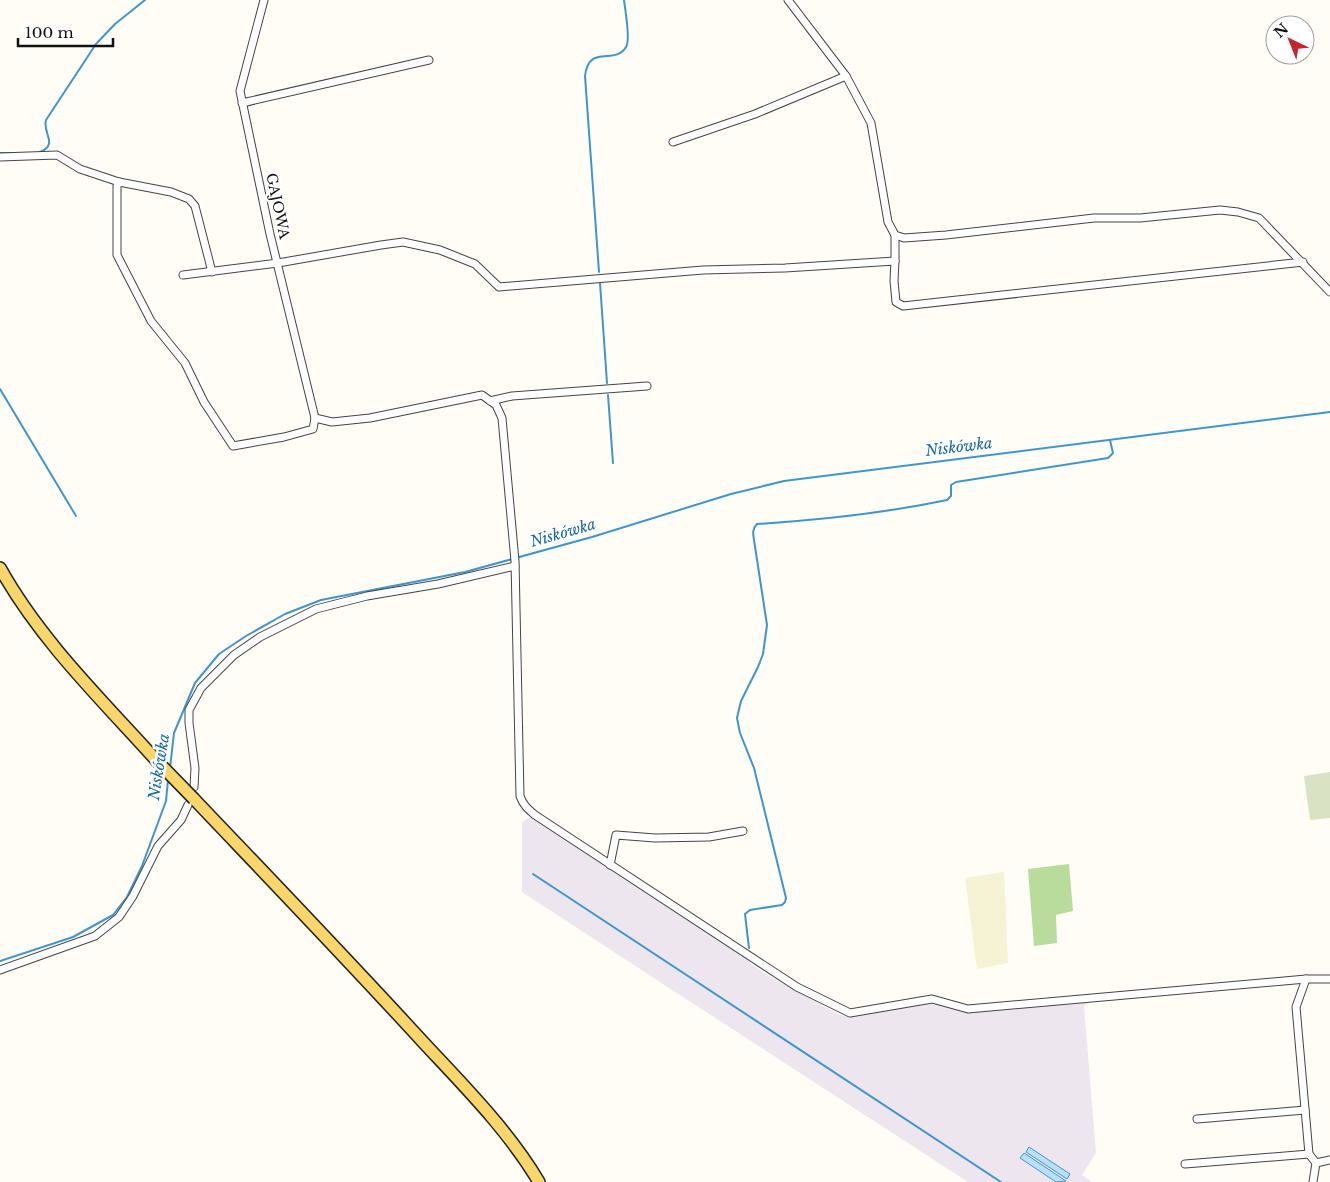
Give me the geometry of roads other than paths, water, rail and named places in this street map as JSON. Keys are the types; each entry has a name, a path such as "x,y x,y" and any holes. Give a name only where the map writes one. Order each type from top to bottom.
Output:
{"main road":[{"path":"0,568 28,611 82,680 156,760 191,802 375,988 468,1090 500,1127 539,1182"}],"street":[{"name":"GAJOWA","path":"264,0 240,91 315,418"},
{"path":"788,0 846,76 871,123 888,222 895,235 894,282 896,302 903,306 1302,262"},
{"path":"242,103 428,60"},
{"path":"673,142 755,114 846,76"},
{"path":"0,157 56,155 80,169 119,182 171,192 189,200 195,206 212,272"},
{"path":"119,182 116,186 117,255 151,321 185,364 204,402 233,446 284,437 314,429 315,418 332,422 370,418 482,395 496,405 502,418 515,564 520,796 527,809 610,865 798,987 850,1013 932,999 968,1009 1306,979 1330,979"},
{"path":"895,235 904,238 938,236 1094,218 1140,218 1229,210 1259,218 1330,292"},
{"path":"183,275 278,263 403,242 440,250 475,264 499,287 702,270 895,262"},
{"path":"490,401 512,396 647,386"},
{"path":"194,787 195,768 189,710 201,688 234,655 260,637 316,609 367,596 438,584 515,564"},
{"path":"0,970 95,936 120,917 133,896 158,846 181,820 191,802"},
{"path":"610,865 616,835 655,838 710,837 743,831"},
{"path":"1306,979 1296,1007 1309,1154 1316,1163 1313,1182"},
{"path":"1197,1119 1305,1110"},
{"path":"1185,1164 1309,1154"},
{"path":"1316,1163 1330,1160"}],"water":[{"path":"1029,1147 1070,1174 1067,1179 1026,1152"},
{"path":"1024,1153 1066,1181 1056,1182 1020,1158"}],"waterway":[{"path":"40,152 46,149 49,142 45,125 46,120 96,44 115,24 145,0"},
{"path":"599,272 585,76 587,66 592,60 597,57 616,55 626,47 628,31 624,0"},
{"path":"0,153 13,153"},
{"path":"600,283 607,383"},
{"path":"0,389 76,516"},
{"path":"608,395 613,463"},
{"name":"Niskówka","path":"170,768 174,733 195,683 219,654 285,614 321,600 465,572 592,537 731,494 784,481 1330,412"},
{"path":"749,948 745,914 750,910 782,905 786,898 754,768 740,733 737,718 741,701 763,654 767,625 753,536 755,526 757,524 876,512 947,500 951,496 951,485 956,482 1108,458 1113,453 1110,440"},
{"name":"Niskówka","path":"0,961 73,937 113,915 127,897 142,866 166,801 168,780"},
{"path":"533,874 1001,1182"}]}
